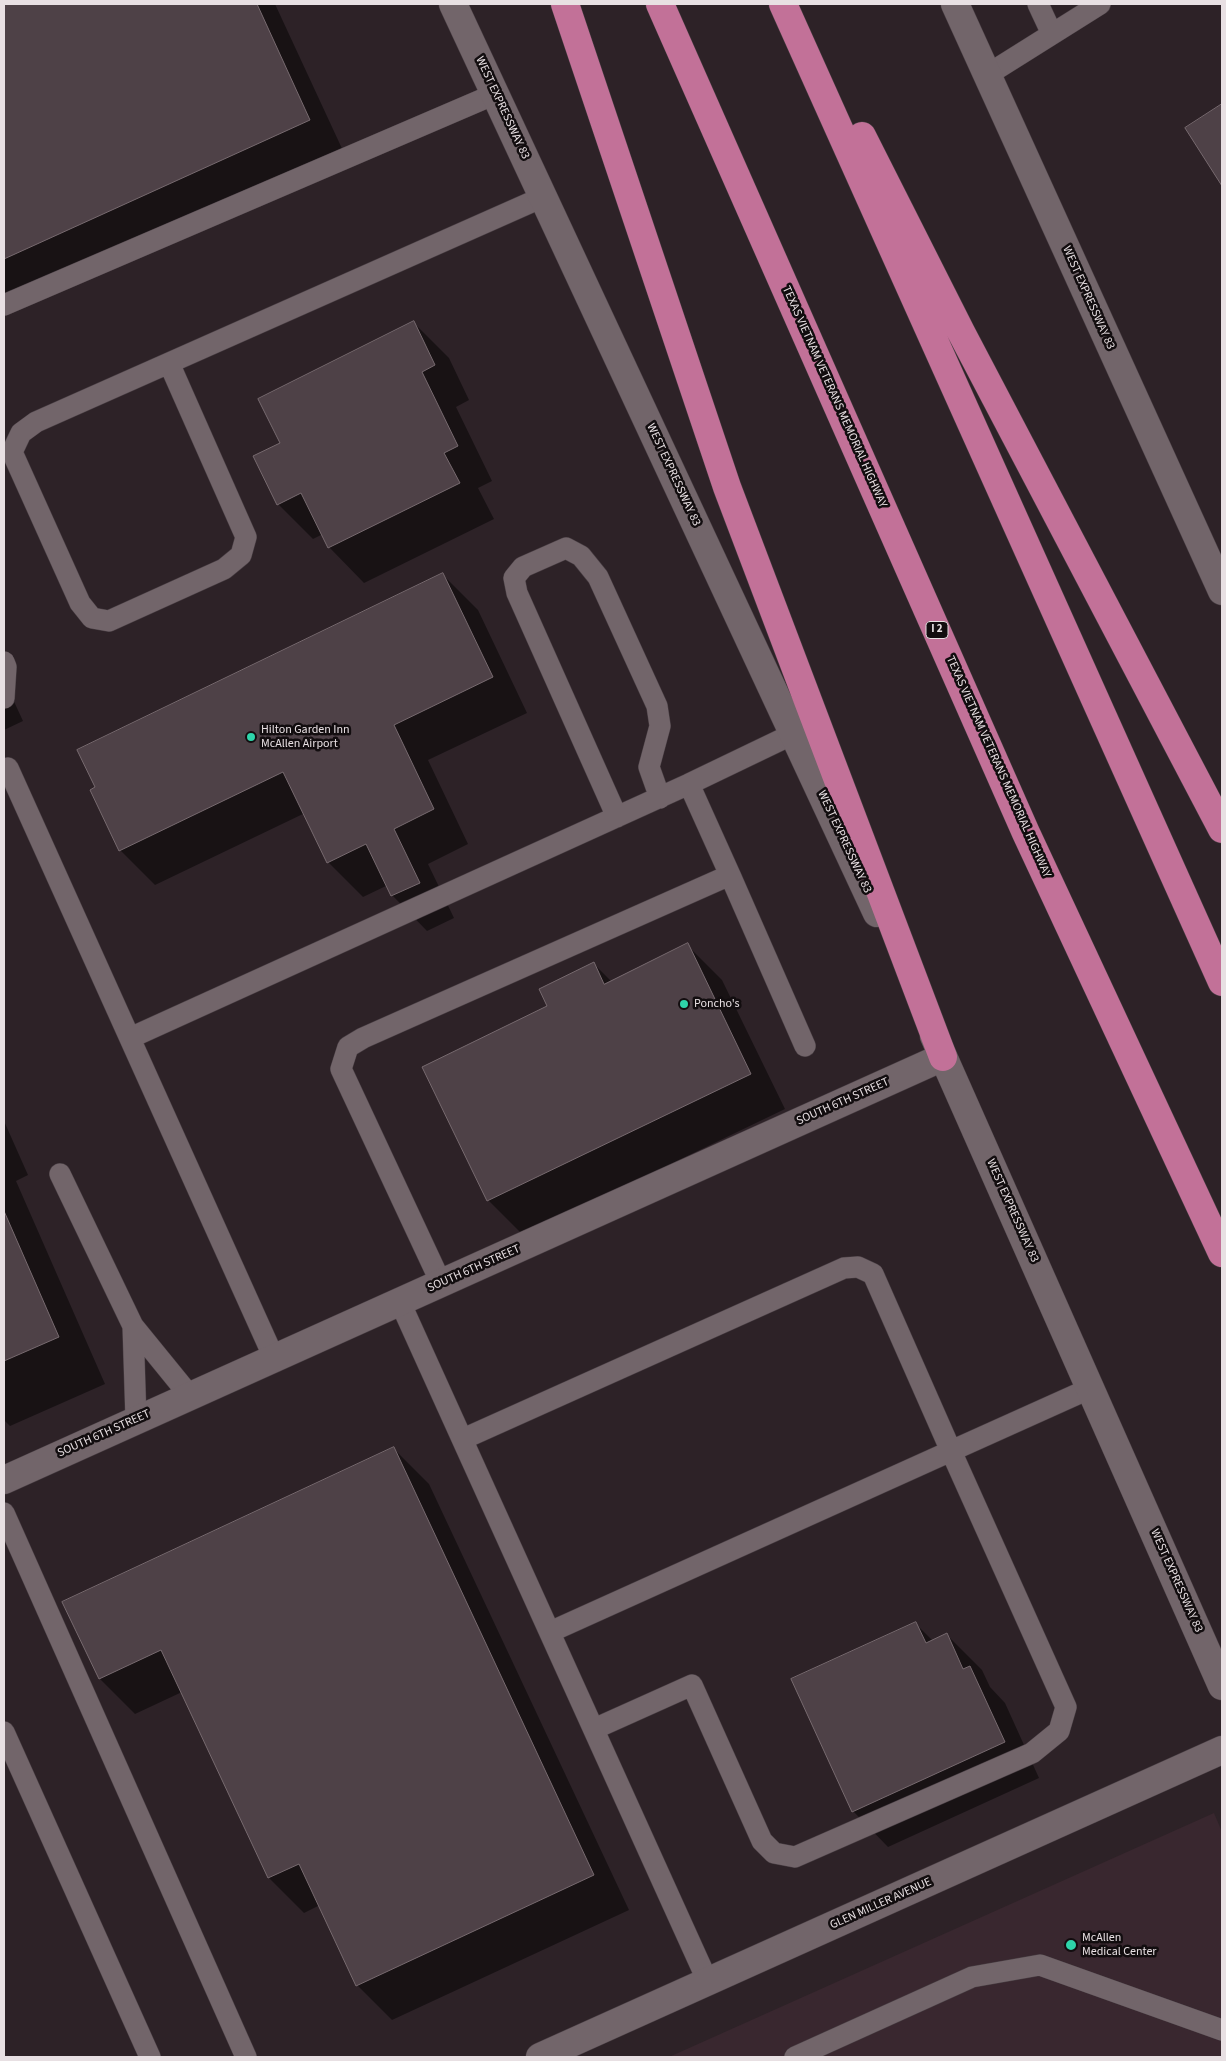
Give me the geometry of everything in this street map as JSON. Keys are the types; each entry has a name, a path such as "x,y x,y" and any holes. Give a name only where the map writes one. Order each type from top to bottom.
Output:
{"highway":[{"path":"565,4 727,486 943,1057"},
{"name":"TEXAS VIETNAM VETERANS MEMORIAL HIGHWAY","path":"660,4 1026,833 1222,1253"},
{"path":"783,4 1222,982"},
{"path":"794,4 965,341 1222,829"}],"main road":[{"name":"WEST EXPRESSWAY 83","path":"453,4 943,1057 1222,1686"},
{"name":"WEST EXPRESSWAY 83","path":"955,4 1222,592"},
{"name":"SOUTH 6TH STREET","path":"4,1480 943,1057"},
{"name":"GLEN MILLER AVENUE","path":"540,2057 1222,1750"}],"lane":[{"path":"1038,4 1052,34"},
{"path":"987,75 1100,4"},
{"path":"4,305 495,94"},
{"path":"169,363 246,537 241,555 224,569 109,621 92,618 80,603 12,452 21,433 36,422 543,197"},
{"path":"617,817 515,586 514,578 523,568 566,548 581,556 598,577 657,706 660,726 649,767 660,798"},
{"path":"4,662 6,667 4,698"},
{"path":"130,1038 660,798 793,734"},
{"path":"8,768 274,1358"},
{"path":"689,784 805,1046"},
{"path":"441,1283 341,1069 348,1047 363,1038 730,875"},
{"path":"60,1174 133,1326 190,1396"},
{"path":"462,1439 844,1268 858,1267 873,1274 1066,1707 1059,1731 1032,1753 795,1857 774,1853 762,1841 692,1685 594,1729"},
{"path":"400,1302 708,1982"},
{"path":"133,1326 136,1420"},
{"path":"550,1632 1090,1388"},
{"path":"4,1514 246,2057"},
{"path":"4,1732 150,2057"},
{"path":"795,2057 972,1977 1040,1965 1222,2030"}],"shaded area":[{"name":"McAllen Medical Center","path":"1214,1813 1222,1832 1222,2057 669,2057"}],"building":[{"path":"4,4 257,4 310,120 4,259"},
{"path":"1222,104 1222,186 1185,128"},
{"path":"414,321 435,365 422,372 458,446 444,453 460,483 328,548 301,493 277,505 253,456 280,443 258,399"},
{"name":"Hilton Garden Inn McAllen Airport","path":"443,573 493,677 394,725 434,809 394,829 420,883 391,896 366,844 327,863 283,772 119,851 90,790 95,787 77,750"},
{"path":"688,943 751,1074 487,1201 422,1067 547,1006 539,989 594,962 604,984"},
{"path":"4,1211 59,1337 4,1361"},
{"path":"394,1447 594,1875 356,1986 299,1864 268,1878 161,1650 99,1679 62,1602"},
{"path":"916,1622 926,1643 947,1633 963,1669 970,1666 1005,1742 852,1812 791,1679"}],"place":[{"name":"Hilton Garden Inn McAllen Airport","path":"251,737"},
{"name":"Poncho's","path":"684,1004"},
{"name":"McAllen Medical Center","path":"1071,1945"}]}
